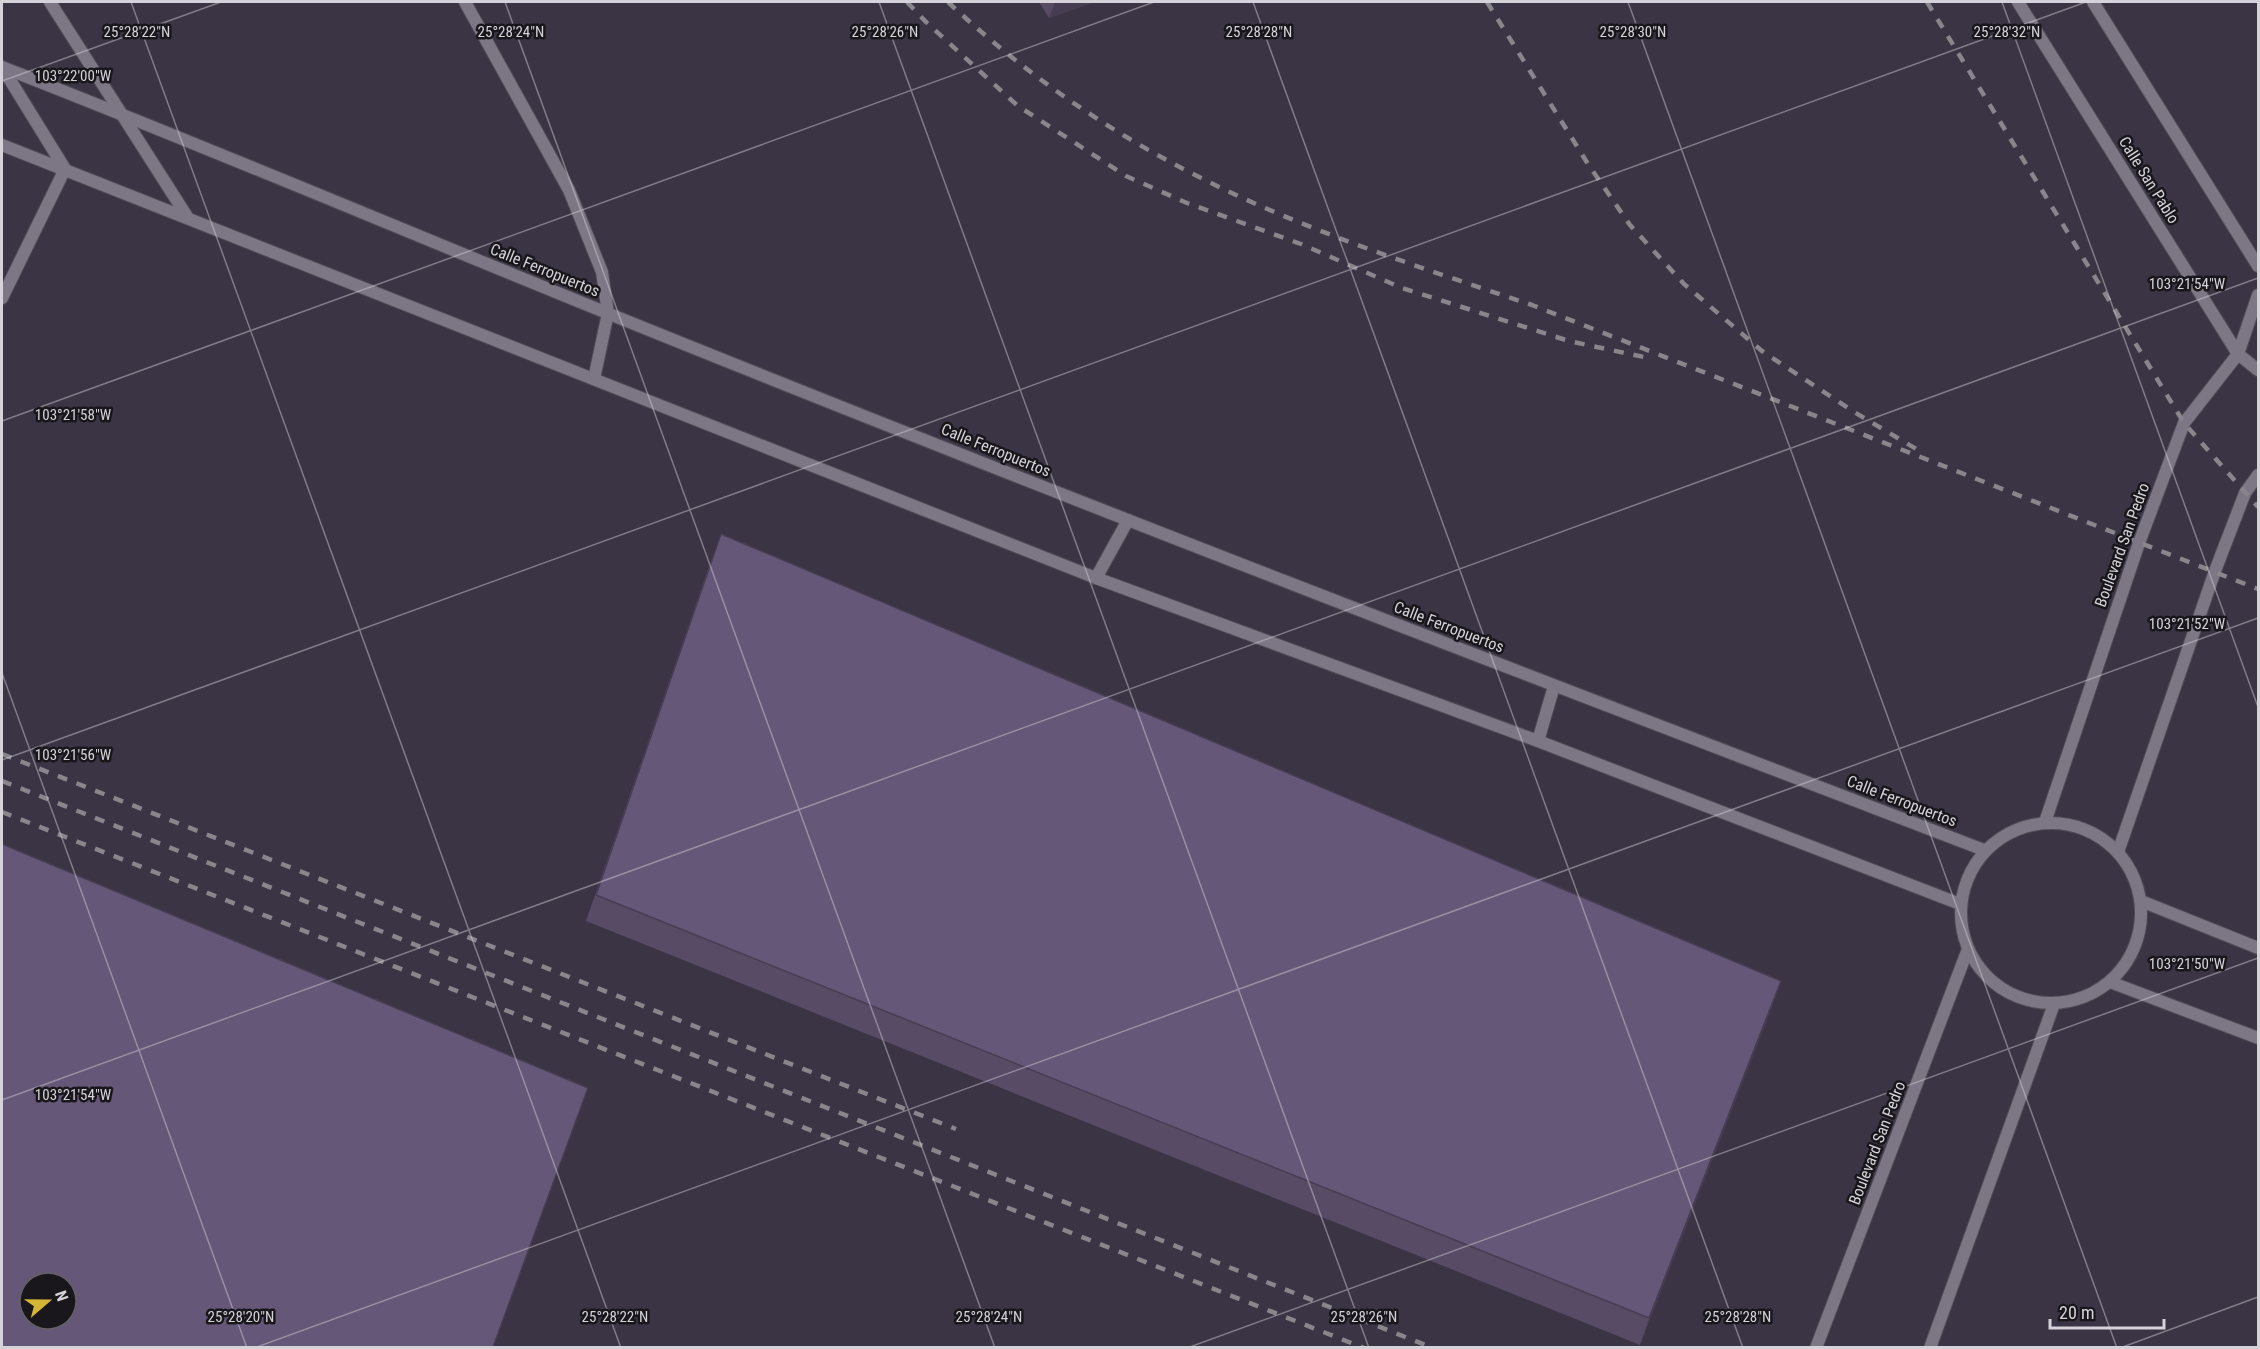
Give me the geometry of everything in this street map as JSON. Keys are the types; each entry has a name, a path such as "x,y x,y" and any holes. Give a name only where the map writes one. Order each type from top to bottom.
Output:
{"street":[{"path":"50,2 188,219"},
{"path":"465,2 569,190 602,272 608,313 594,379"},
{"name":"Calle San Pablo","path":"2018,2 2238,354 2259,370"},
{"path":"2093,2 2259,266"},
{"path":"2,67 65,169"},
{"name":"Calle Ferropuertos","path":"2,67 608,313 1128,520 1984,850"},
{"path":"2,145 1096,578 1538,741 1960,904"},
{"path":"2,298 65,169"},
{"name":"Boulevard San Pedro","path":"2045,822 2139,543 2184,423 2238,354 2259,295"},
{"path":"2118,852 2215,571 2245,493 2259,475"},
{"path":"1096,578 1128,520"},
{"path":"1538,741 1554,686"},
{"path":"2045,822 2072,824 2097,835 2118,852 2133,875 2141,901 2140,931 2129,959 2110,982 2084,998 2054,1004 2028,1001 2003,990 1982,972 1968,949 1961,927 1960,904 1968,875 1984,850 2002,836 2022,826 2045,822"},
{"path":"2141,901 2259,948"},
{"name":"Boulevard San Pedro","path":"1816,1347 1968,949"},
{"path":"2110,982 2259,1038"},
{"path":"1930,1347 2054,1004"}],"shaded area":[{"path":"2,2 2258,2 2258,1347 2,1348"}],"building":[{"path":"721,534 1781,981 1649,1318 596,895"},
{"path":"2,844 588,1088 493,1347 2,1347"}],"railway":[{"path":"907,2 1018,106 1126,176 1187,203 1301,244 1402,288 1569,341 1653,359"},
{"path":"948,2 1007,54 1102,122 1170,162 1244,199 1325,233 1532,305 2258,589"},
{"path":"1487,2 1588,164 1630,225 1684,284 1762,351 1854,412 1918,450"},
{"path":"1927,2 2184,423 2258,507"},
{"path":"2,754 956,1129"},
{"path":"2,781 1433,1348"},
{"path":"2,812 1364,1348"}]}
